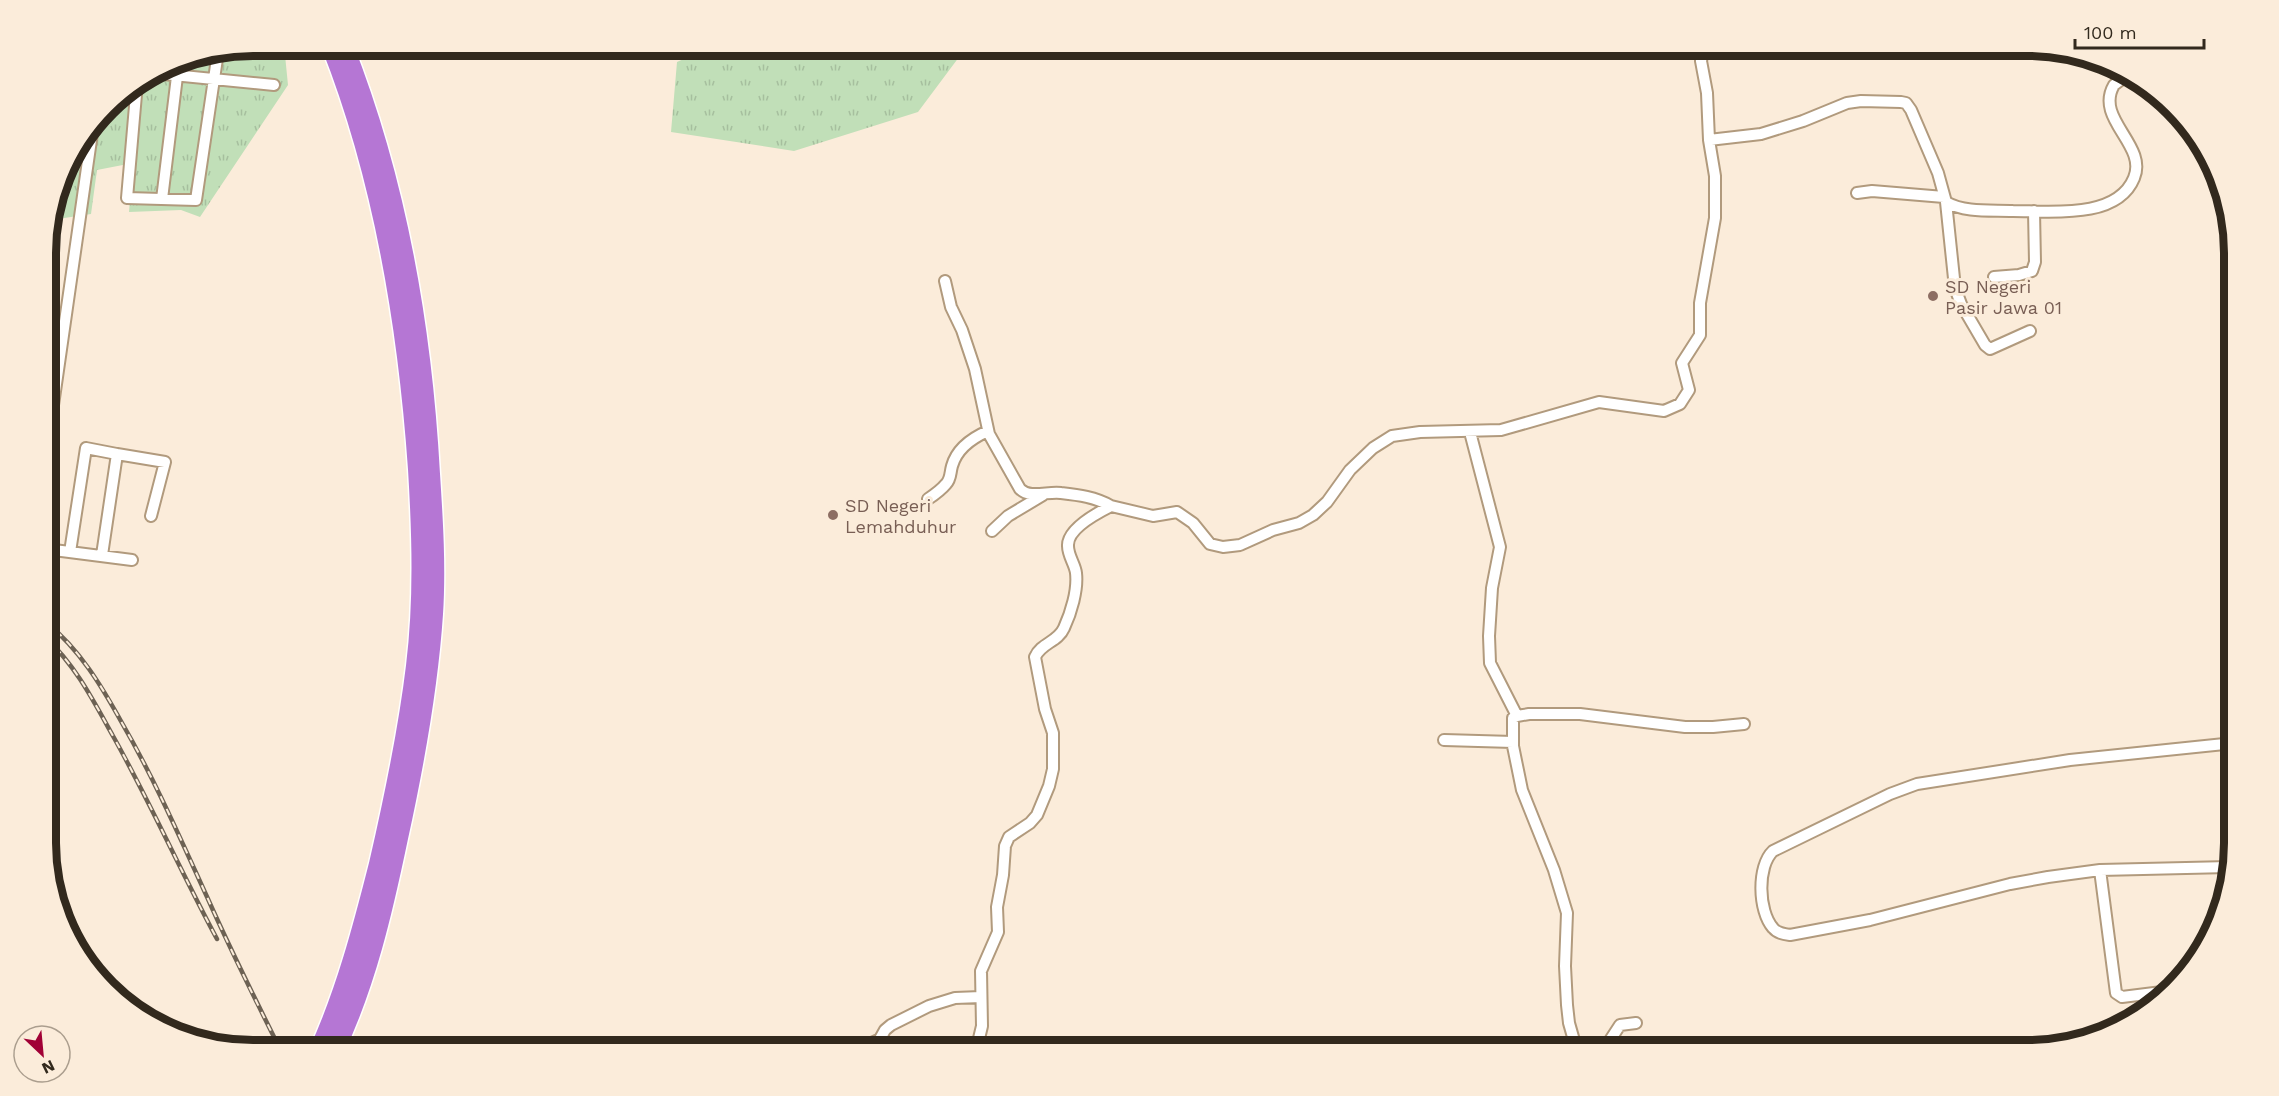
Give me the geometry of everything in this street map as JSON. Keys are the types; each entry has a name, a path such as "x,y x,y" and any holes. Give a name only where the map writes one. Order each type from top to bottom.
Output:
{"highway":[{"path":"334,56 350,96 377,195 394,278 412,401 420,519 420,602 416,665 376,905 357,996 339,1040"},
{"path":"322,1040 376,905 407,801 428,674 434,612 434,519 427,400 408,274 391,192 362,90 348,56"}],"street":[{"path":"945,281 951,308 975,369 988,431 1020,489 1028,494 1049,492 1089,497 1111,506 1153,516 1177,512 1189,519 1206,541 1213,546 1239,545 1273,530 1299,523 1313,515 1327,502 1350,470 1384,440 1401,433 1501,430 1599,402 1657,411 1673,408 1683,401 1689,390 1682,363 1700,335 1700,303 1715,218 1715,186 1702,56"},
{"path":"136,94 127,198 196,200 217,59"},
{"path":"162,199 178,71"},
{"path":"169,74 274,85"},
{"path":"1857,193 1872,191 1945,199 1970,209 2069,212 2090,208 2118,198 2128,189 2136,174 2136,162 2130,145 2114,118 2109,101 2114,85 2121,80"},
{"path":"1709,140 1769,132 1847,103 1861,101 1906,103 1938,173 1945,199 1955,288 1961,304 1985,345 1990,349 2030,331"},
{"path":"56,384 91,141"},
{"path":"1994,277 2028,274 2034,267 2034,211"},
{"path":"928,499 950,478 953,463 961,448 988,431"},
{"path":"1470,432 1500,548 1492,588 1490,663 1517,716"},
{"path":"70,552 86,448 165,462 151,516"},
{"path":"102,555 117,454"},
{"path":"992,531 1008,516 1049,492"},
{"path":"979,1040 982,1030 981,971 999,927 998,907 1006,843 1012,834 1030,823 1037,815 1049,786 1053,769 1054,737 1045,709 1035,657 1041,647 1062,632 1070,613 1076,574 1068,545 1071,535 1086,521 1111,506"},
{"path":"56,550 132,560"},
{"path":"1574,1040 1568,1015 1565,966 1568,923 1565,904 1554,870 1523,796 1513,742 1513,719 1517,716 1597,715 1685,727 1744,724"},
{"path":"1444,740 1513,742"},
{"path":"2222,867 2100,870 2010,884 1870,920 1790,935 1776,931 1768,921 1761,883 1764,864 1773,851 1890,794 1917,784 2070,760 2224,744"},
{"path":"2100,870 2116,993 2122,997 2155,993"},
{"path":"877,1040 887,1027 929,1006 956,998 981,997"},
{"path":"1610,1040 1620,1026 1636,1023"}],"green space":[{"path":"285,56 288,85 200,217 181,210 129,212 133,163 97,170 91,214 58,219 70,177 82,154 104,123 123,104 165,76 202,62 227,57"},
{"path":"690,56 960,56 918,112 794,151 671,132 677,62"}],"railway":[{"path":"56,631 89,669 146,766 276,1040"},
{"path":"56,648 75,672 99,710 217,939"}],"place":[{"name":"SD Negeri Pasir Jawa 01","path":"1933,296"},
{"name":"SD Negeri Lemahduhur","path":"833,515"}]}
